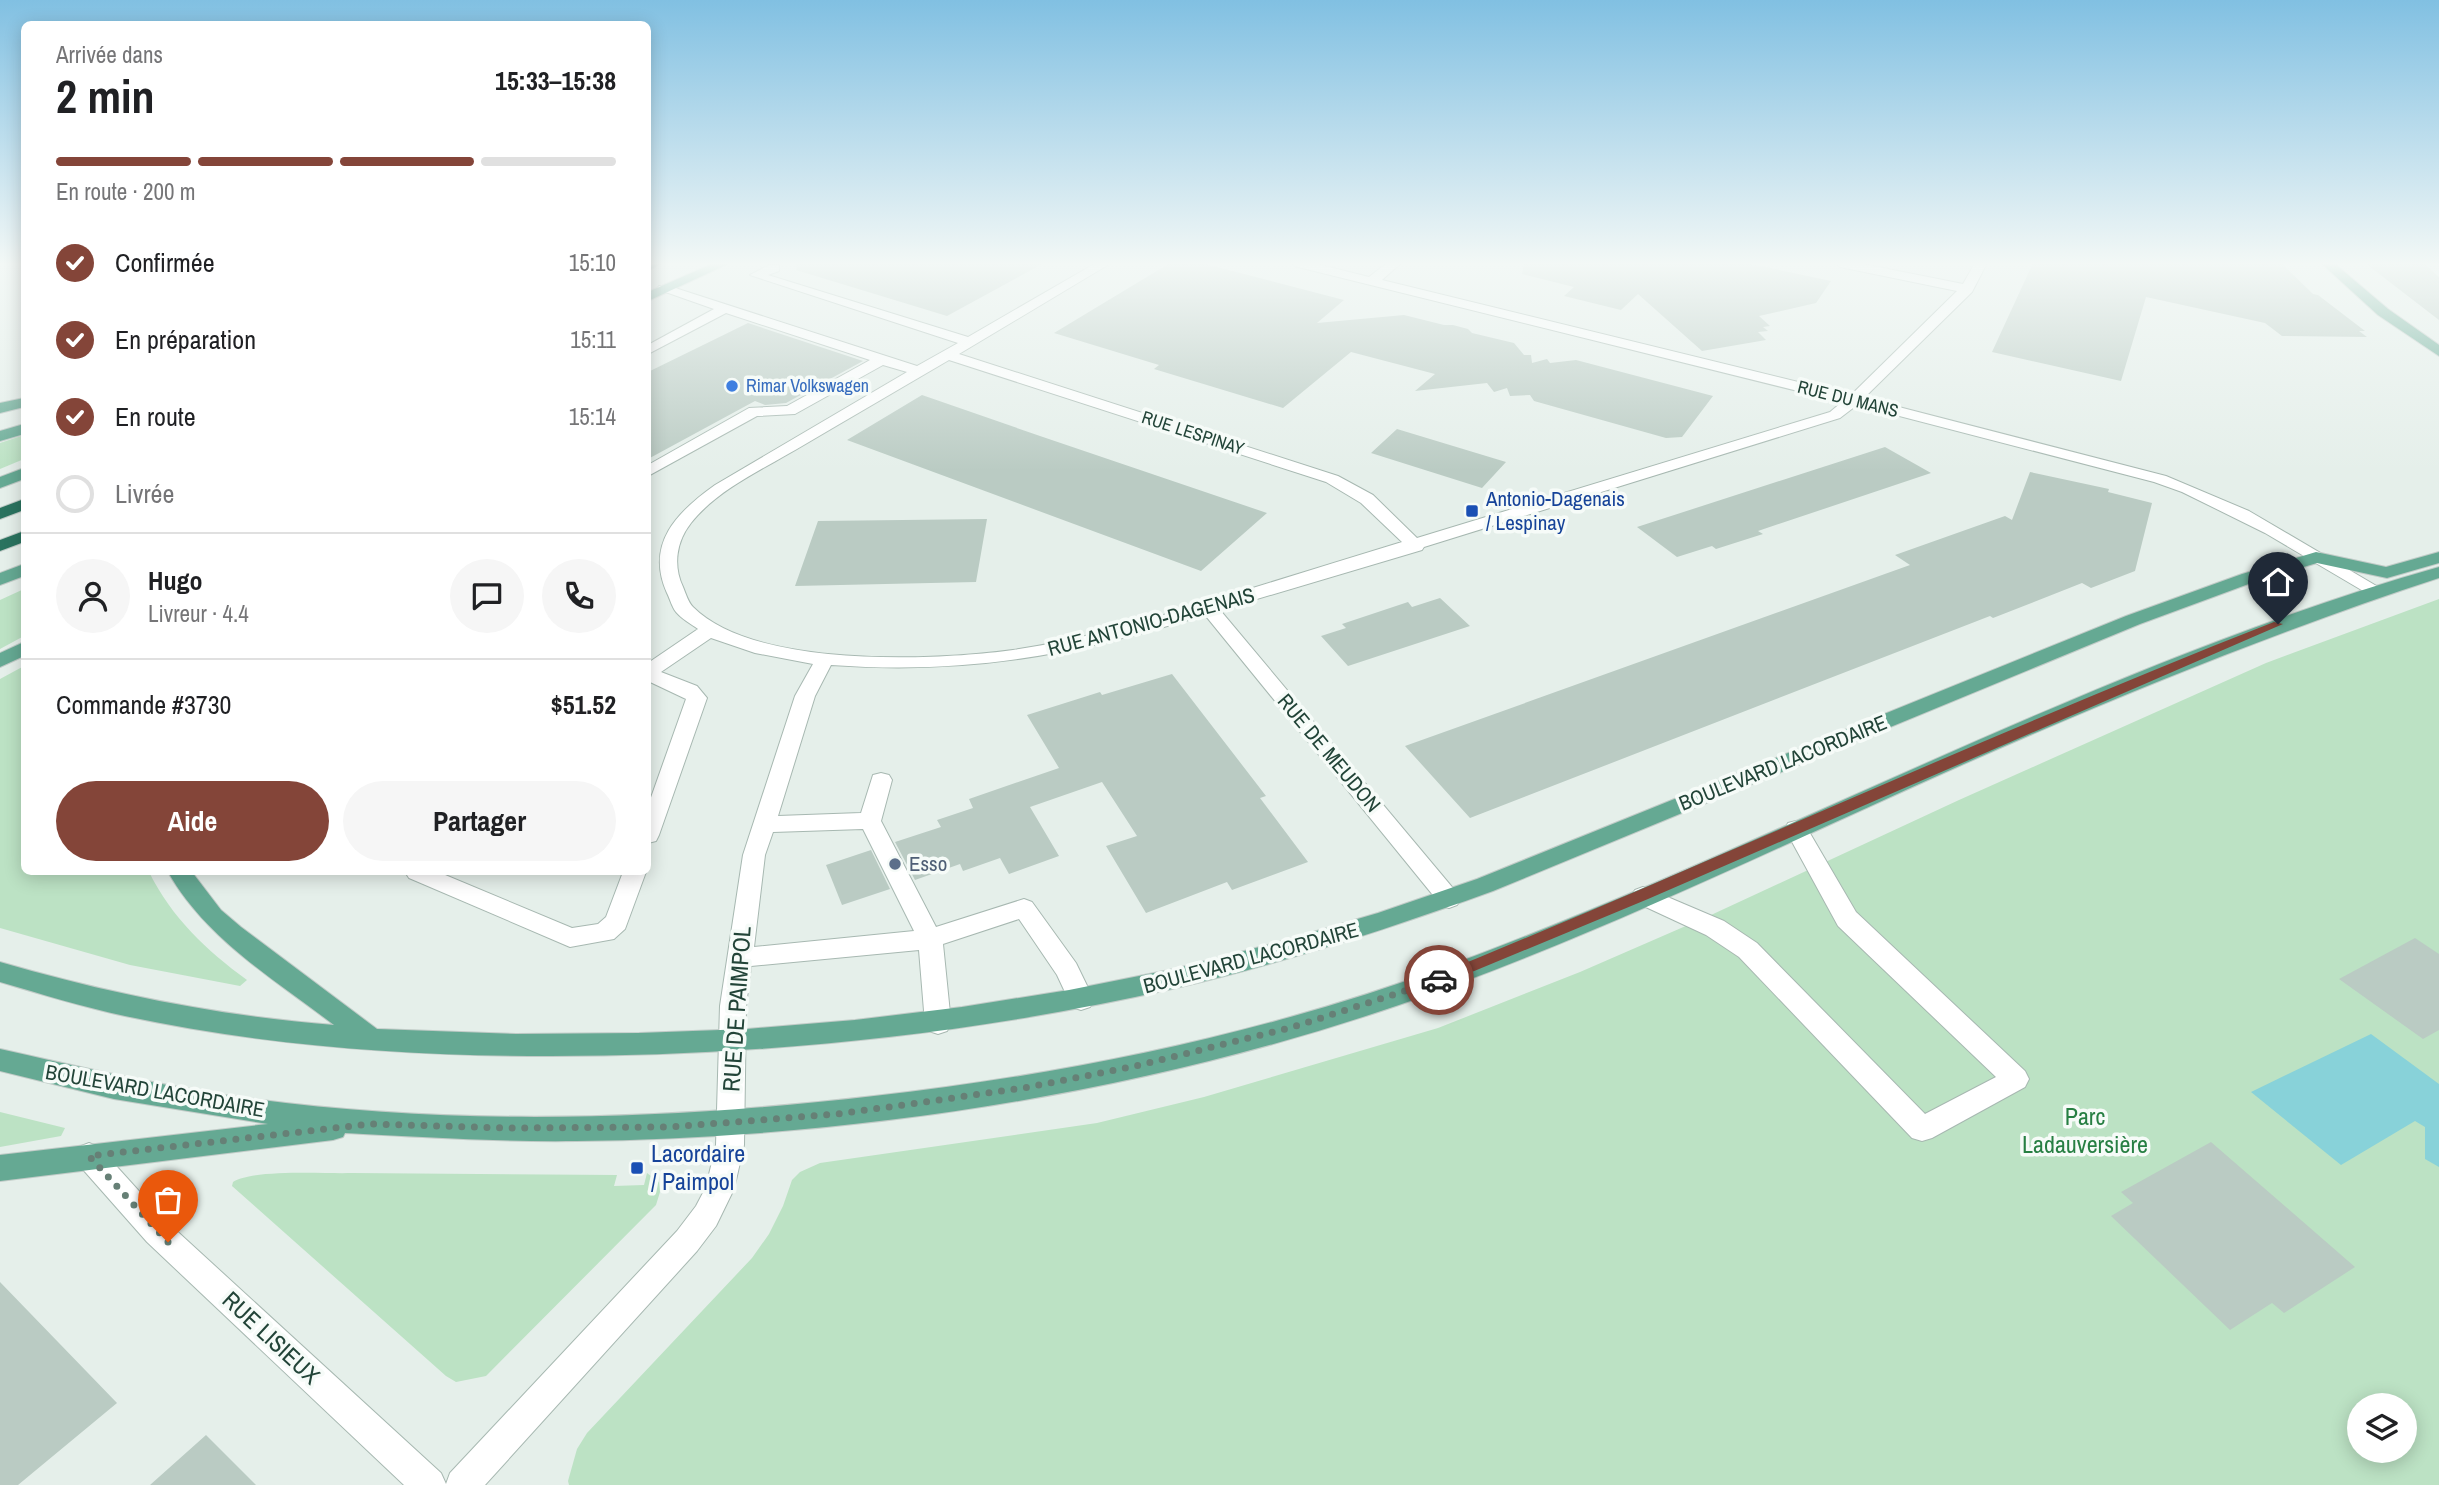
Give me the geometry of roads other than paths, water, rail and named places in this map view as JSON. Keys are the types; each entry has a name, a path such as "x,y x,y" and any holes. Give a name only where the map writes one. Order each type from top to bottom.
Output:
{"highway":[{"path":"0,514 21,505"},
{"path":"0,546 21,537"}],"main road":[{"path":"2411,332 2439,352"},
{"path":"0,408 21,404"},
{"path":"0,436 21,430"},
{"path":"0,483 21,474"},
{"path":"2316,557 2387,573 2439,557"},
{"name":"BOULEVARD LACORDAIRE","path":"0,972 148,1010 288,1031 522,1046 731,1042 813,1037 938,1023 1081,1000 1205,973 1319,943 1449,899 2146,615 2316,557"},
{"path":"0,580 21,570"},
{"name":"BOULEVARD LACORDAIRE","path":"0,1060 93,1085 216,1106 370,1124 505,1128 646,1128 837,1114 968,1096 1084,1076 1198,1051 1306,1023 1421,987 1643,896 2196,656 2376,591 2439,572"},
{"path":"0,661 21,650"},
{"path":"182,875 213,916 232,934 370,1038"},
{"path":"0,1168 370,1124"}],"street":[{"path":"651,348 681,332"},
{"path":"801,332 920,372"},
{"path":"940,332 971,342"},
{"name":"RUE ANTONIO-DAGENAIS","path":"987,332 722,486 684,518 674,536 668,574 672,593 684,610 698,624 709,630 766,650 825,659 935,662 1008,656 1086,642 1416,546 1835,415 1923,332"},
{"name":"RUE DU MANS","path":"1579,332 2176,484 2252,521 2376,591"},
{"name":"RUE LESPINAY","path":"950,355 1332,478 1367,499 1416,546"},
{"path":"651,469 754,411 790,411 883,359"},
{"path":"823,393 859,407"},
{"name":"RUE DE MEUDON","path":"1209,608 1449,899"},
{"path":"651,671 709,630"},
{"name":"RUE DE PAIMPOL","path":"462,1485 687,1241 706,1216 720,1189 730,1145 731,1042 748,885 762,824 805,696 825,659"},
{"path":"651,674 691,691 697,698 651,827"},
{"path":"881,780 870,821 930,939 938,1023"},
{"path":"762,824 870,821"},
{"path":"1643,896 1715,928 1748,950 1922,1129 2016,1079 1847,919 1796,829"},
{"path":"424,875 570,937 605,932 616,922 633,875"},
{"path":"738,958 930,939 1024,908 1067,970 1081,1000"},
{"name":"RUE LISIEUX","path":"89,1156 157,1232 429,1485"}],"water":[{"path":"2371,1034 2439,1084 2439,1167 2425,1159 2425,1127 2415,1121 2341,1165 2251,1092"}],"place":[{"name":"Rimar Volkswagen","path":"732,386"},
{"name":"Antonio-Dagenais / Lespinay","path":"1472,511"},
{"name":"Esso","path":"895,864"},
{"name":"Lacordaire / Paimpol","path":"637,1168"}],"park label":[{"name":"Parc Ladauversière","path":"2085,1131"}]}
